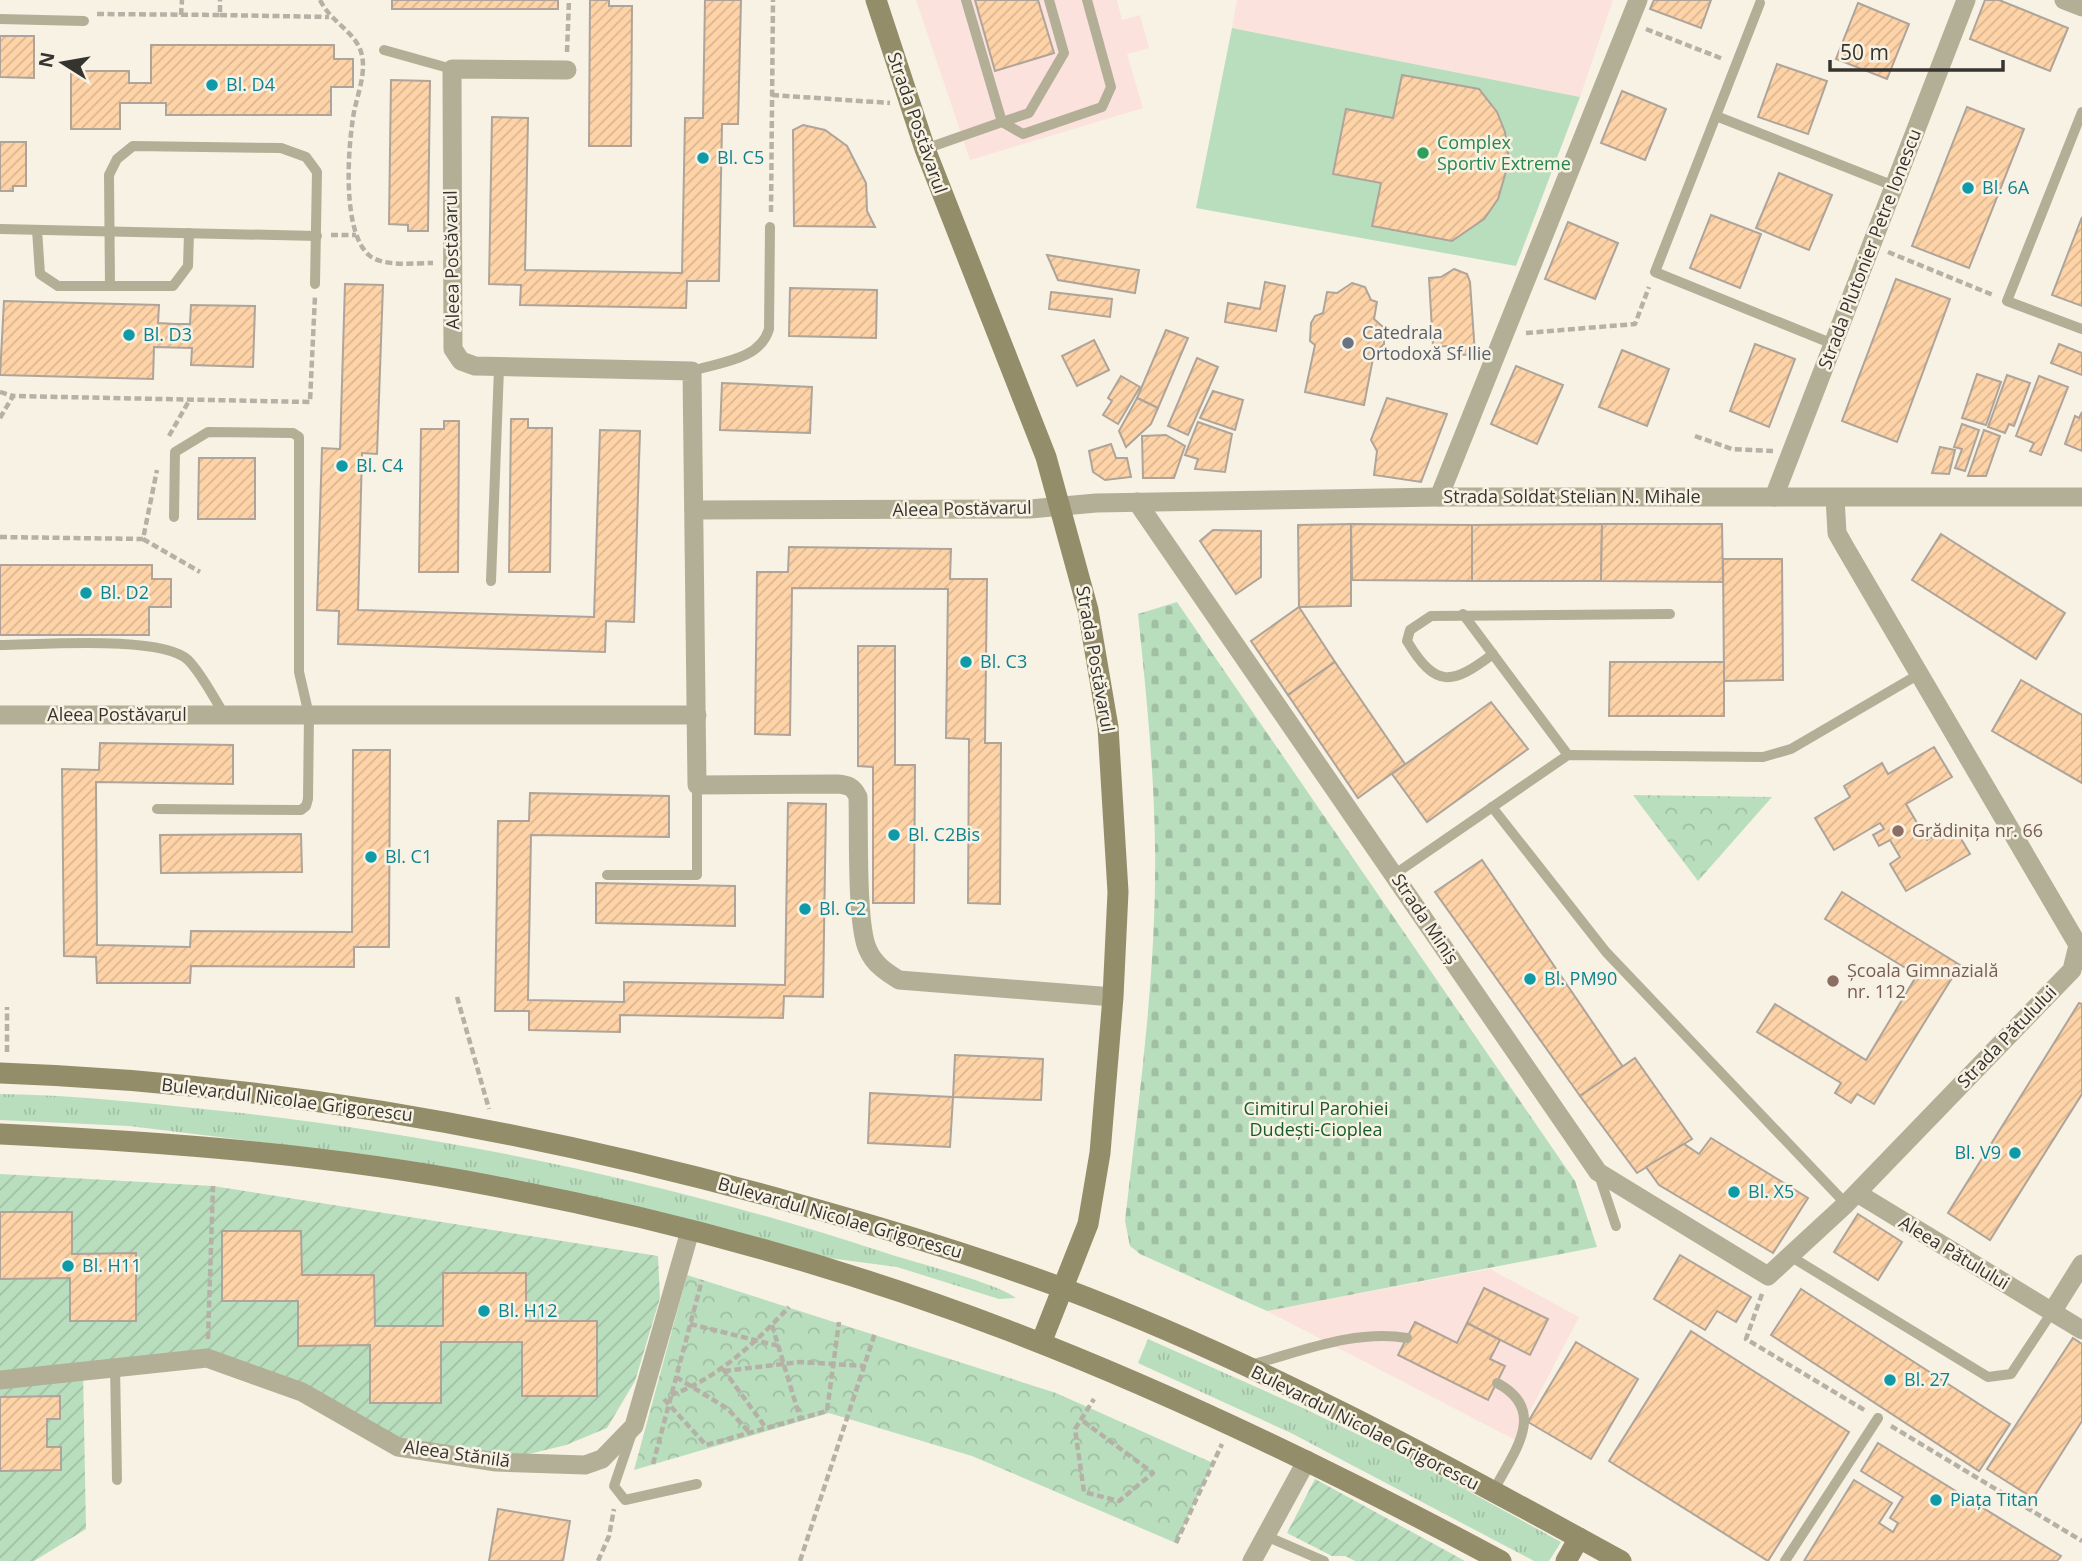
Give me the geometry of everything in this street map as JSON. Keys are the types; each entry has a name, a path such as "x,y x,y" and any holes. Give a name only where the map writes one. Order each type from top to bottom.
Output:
{"main road":[{"name":"Strada Postăvarul","path":"876,0 925,149 1031,415 1061,506 1088,610 1108,727 1117,866 1113,997 1094,1198 1064,1289 1041,1343"},
{"name":"Bulevardul Nicolae Grigorescu","path":"3,1074 258,1094 495,1130 754,1192 882,1228 1064,1289 1246,1367 1369,1426 1621,1561"},
{"path":"0,1134 233,1149 388,1168 559,1199 690,1231 842,1274 1041,1343 1231,1425 1307,1460 1501,1561"},
{"path":"1566,1561 1579,1538"}],"street":[{"path":"1439,497 1637,0"},
{"name":"Strada Plutonier Petre Ionescu","path":"1774,497 1966,0"},
{"path":"2064,0 2082,8"},
{"path":"452,69 567,70"},
{"name":"Aleea Postăvarul","path":"452,69 453,349 461,361 475,366 499,368 692,371"},
{"path":"692,371 697,785 837,784 848,785 854,790 858,797 866,948 885,972 899,980 1113,997"},
{"name":"Strada Soldat Stelian N. Mihale","path":"1061,506 1137,502 1439,497 2082,497"},
{"name":"Strada Pătulului","path":"1768,1276 1851,1199 2072,970 2080,946 1837,533 1835,498"},
{"name":"Strada Miniș","path":"1137,502 1598,1172 1768,1276"},
{"name":"Aleea Postăvarul","path":"694,510 1030,509 1061,506"},
{"name":"Aleea Postăvarul","path":"0,715 697,715"},
{"name":"Aleea Pătulului","path":"1851,1199 2082,1330"},
{"name":"Aleea Stănilă","path":"0,1380 115,1365 207,1358 302,1392 384,1441 419,1451 496,1462 585,1465 602,1459 634,1426 690,1231"},
{"path":"2052,1312 2082,1264"},
{"path":"1252,1561 1307,1460"}],"lane":[{"path":"966,0 1002,122 1023,134 1102,107 1111,87 1087,0"},
{"path":"925,149 1029,113 1064,53 1049,0"},
{"path":"1760,3 1655,272 1833,344"},
{"path":"0,19 84,17"},
{"path":"384,50 452,69"},
{"path":"2082,113 2007,301 2082,330"},
{"path":"1716,116 1894,186"},
{"path":"110,286 109,175 117,159 133,146 281,148 306,157 317,172 315,284"},
{"path":"692,371 753,352 766,340 769,329 770,227"},
{"path":"0,229 317,236"},
{"path":"37,230 40,274 58,286 173,286 188,267 189,233"},
{"path":"491,581 499,368"},
{"path":"157,809 301,810 306,806 309,715 299,672 299,437 293,433 208,432 175,452 174,517"},
{"path":"1463,614 1568,755"},
{"path":"1493,654 1465,675 1449,680 1432,673 1407,641 1410,630 1417,622 1431,616 1671,614"},
{"path":"0,645 139,645 171,649 188,660 225,715"},
{"path":"1395,874 1568,755 1763,757 1791,749 1921,673"},
{"path":"607,875 697,875 697,785"},
{"path":"1492,807 1606,952 1851,1199"},
{"path":"1598,1172 1616,1226"},
{"path":"1790,1256 1988,1377 2011,1374 2052,1312"},
{"path":"1246,1367 1351,1338 1389,1335 1407,1338"},
{"path":"115,1365 117,1479"},
{"path":"1492,1492 1523,1433 1525,1416 1522,1403 1515,1392 1497,1383"},
{"path":"1785,1561 1878,1418"},
{"path":"634,1426 614,1486 625,1500 697,1483"},
{"path":"1266,1536 1324,1561"}],"path":[{"path":"181,15 182,0"},
{"path":"220,0 220,15"},
{"path":"320,0 328,17 347,32 360,49 362,86 351,130 349,193 356,235 371,257 387,262 451,264"},
{"path":"567,70 569,0"},
{"path":"770,227 773,0"},
{"path":"84,17 328,17"},
{"path":"1629,22 1736,64"},
{"path":"772,95 910,105"},
{"path":"317,236 356,235"},
{"path":"1871,245 2007,301"},
{"path":"1505,334 1635,324 1655,272"},
{"path":"0,392 13,396 310,402 315,284"},
{"path":"0,418 13,396"},
{"path":"167,440 190,399"},
{"path":"1695,436 1732,449 1791,452"},
{"path":"143,539 158,464"},
{"path":"0,537 143,539 200,572"},
{"path":"457,997 495,1130"},
{"path":"3,1074 7,1007"},
{"path":"207,1358 213,1186"},
{"path":"653,1464 702,1280"},
{"path":"671,1395 693,1387 723,1369 789,1307"},
{"path":"646,1388 655,1390 706,1445 827,1411 839,1322"},
{"path":"690,1325 779,1346"},
{"path":"772,1325 800,1418"},
{"path":"800,1561 875,1333"},
{"path":"723,1369 834,1363 865,1366"},
{"path":"723,1369 766,1428"},
{"path":"676,1377 728,1409 750,1433"},
{"path":"1083,1421 1153,1473 1119,1501 1084,1492 1075,1429 1083,1421 1094,1399"},
{"path":"1176,1543 1231,1425"},
{"path":"597,1561 614,1513 614,1486"}],"shaded area":[{"path":"916,0 1117,0 1122,20 1140,15 1149,48 1127,54 1143,108 970,160"},
{"path":"1237,0 1613,0 1580,97 1232,28"},
{"path":"1490,1269 1579,1317 1515,1440 1267,1311"}],"green space":[{"path":"1232,28 1580,97 1516,266 1196,208"},
{"name":"Cimitirul Parohiei Dudești-Cioplea","path":"1177,602 1575,1181 1597,1247 1267,1311 1140,1254 1130,1246 1125,1221 1146,1034 1155,893 1151,759 1138,614"},
{"path":"1633,795 1772,797 1698,881"},
{"path":"0,1094 87,1098 232,1112 315,1122 480,1149 644,1184 725,1205 954,1273 1016,1298 999,1299 897,1267 829,1258 365,1155 129,1126 0,1120"},
{"path":"0,1174 213,1186 658,1256 660,1298 635,1381 607,1428 566,1445 496,1462 419,1451 224,1362 83,1369 86,1529 34,1561 0,1561"},
{"path":"687,1275 1056,1393 1213,1463 1176,1543 972,1456 829,1413 634,1470"},
{"path":"1148,1339 1301,1407 1417,1463 1561,1542 1549,1561 1534,1561 1291,1433 1138,1363"},
{"path":"1315,1479 1465,1561 1355,1561 1345,1556 1332,1556 1287,1533"}],"building":[{"path":"392,0 558,0 558,9 392,9"},
{"path":"590,0 609,0 609,6 632,6 631,146 589,146"},
{"name":"Bl. C5","path":"705,0 741,0 738,124 722,124 719,281 687,281 686,308 520,305 521,285 489,284 492,117 528,118 525,270 682,273 685,118 703,118"},
{"path":"975,0 1038,0 1054,53 995,71"},
{"path":"1654,0 1711,0 1701,28 1650,9"},
{"path":"1985,0 1999,0 2068,28 2050,71 1970,39"},
{"path":"1858,3 1909,24 1887,79 1836,59"},
{"path":"0,36 34,36 34,78 0,77"},
{"name":"Bl. D4","path":"151,45 334,45 334,59 353,59 353,87 331,87 331,115 166,115 166,103 120,103 120,129 71,129 71,71 129,71 129,83 151,83"},
{"path":"1777,64 1827,81 1808,134 1758,117"},
{"name":"Complex Sportiv Extreme","path":"1402,75 1479,89 1497,112 1505,132 1509,161 1498,199 1484,219 1452,241 1372,226 1381,183 1333,174 1346,109 1393,118"},
{"path":"391,80 430,81 428,231 408,231 408,225 389,224"},
{"path":"1622,91 1666,109 1645,160 1601,143"},
{"name":"Bl. 6A","path":"1967,107 2024,129 1969,268 1912,246"},
{"path":"803,125 825,130 847,146 866,183 867,211 875,227 794,226 793,130"},
{"path":"0,142 26,142 26,186 13,186 13,191 0,191"},
{"path":"1779,173 1832,195 1809,250 1756,228"},
{"path":"1711,215 1761,234 1740,288 1690,268"},
{"path":"2082,217 2082,306 2052,295"},
{"path":"1568,222 1618,243 1595,299 1545,279"},
{"path":"1047,255 1139,270 1135,293 1058,280"},
{"path":"1454,269 1467,274 1470,282 1475,354 1448,356 1447,346 1433,347 1429,278 1441,277"},
{"path":"1896,279 1950,299 1897,442 1842,421"},
{"path":"1265,282 1285,286 1276,331 1225,322 1228,303 1260,309"},
{"name":"Catedrala Ortodoxă Sf Ilie","path":"1352,283 1365,287 1371,300 1377,302 1374,319 1384,328 1384,344 1374,353 1364,405 1305,392 1315,345 1310,341 1311,323 1315,316 1323,313 1327,292 1337,293"},
{"name":"Bl. C4","path":"345,284 383,285 377,454 362,453 358,610 594,617 600,430 640,431 634,622 606,621 605,652 338,644 339,611 317,610 322,448 340,449"},
{"path":"790,288 877,290 876,338 789,336"},
{"path":"1051,292 1112,299 1110,317 1049,309"},
{"name":"Bl. D3","path":"4,301 159,305 158,323 176,324 190,324 191,305 255,306 253,367 191,365 192,348 154,347 153,379 0,375"},
{"path":"1166,330 1188,338 1158,408 1137,398"},
{"path":"1094,340 1109,370 1077,386 1062,356"},
{"path":"1755,344 1795,359 1769,427 1730,411"},
{"path":"2059,344 2082,353 2082,375 2051,363"},
{"path":"1622,350 1669,369 1647,426 1599,407"},
{"path":"1197,358 1218,367 1188,435 1168,426"},
{"path":"1516,366 1563,385 1537,444 1491,424"},
{"path":"1977,374 2001,382 1986,425 1962,418"},
{"path":"2007,375 2030,383 2014,426 2009,424 2005,433 1988,427"},
{"path":"1121,376 1140,387 1118,424 1103,415 1112,401 1108,398"},
{"path":"2039,376 2068,387 2041,455 2030,451 2034,443 2016,436"},
{"path":"722,383 812,387 810,433 720,430"},
{"path":"1213,391 1243,400 1235,430 1200,418"},
{"path":"1137,398 1158,408 1151,424 1126,447 1119,431"},
{"path":"1387,398 1447,414 1421,482 1374,475 1377,451 1371,440"},
{"path":"2082,412 2082,451 2065,444 2075,416 2079,418"},
{"path":"511,419 528,419 528,428 552,428 550,572 509,572"},
{"path":"444,421 459,421 458,572 419,572 421,429 444,429"},
{"path":"1198,422 1232,434 1225,472 1195,469 1198,459 1185,455"},
{"path":"1962,424 1979,430 1965,471 1955,468 1962,449 1954,447"},
{"path":"1984,430 2000,436 1986,476 1968,476"},
{"path":"1166,435 1185,446 1174,478 1143,478 1142,436"},
{"path":"1111,444 1116,458 1127,458 1131,477 1105,480 1093,472 1089,451"},
{"path":"1940,447 1955,450 1949,474 1932,473"},
{"path":"199,458 255,458 255,519 198,519"},
{"path":"1351,524 1351,606 1299,607 1298,525"},
{"path":"1351,524 1472,525 1472,581 1352,580"},
{"path":"1602,524 1601,581 1472,581 1472,525"},
{"path":"1602,524 1722,524 1723,582 1601,581"},
{"path":"1213,530 1261,531 1261,577 1236,594 1200,541"},
{"path":"1941,534 2065,613 2036,659 1912,580"},
{"name":"Bl. C3","path":"789,547 951,549 950,579 987,579 985,743 1001,743 1000,904 968,903 969,739 946,738 948,589 792,588 790,735 755,734 757,572 788,572"},
{"path":"1723,559 1782,559 1783,680 1724,681"},
{"name":"Bl. D2","path":"0,565 152,565 152,579 171,579 171,607 149,607 149,635 0,635"},
{"path":"1299,607 1335,662 1288,695 1251,641"},
{"name":"Bl. C2Bis","path":"858,646 895,646 895,765 915,765 914,903 873,903 873,767 858,766"},
{"path":"1335,662 1405,764 1358,798 1288,695"},
{"path":"1610,662 1724,662 1724,716 1609,716"},
{"path":"2021,680 2082,715 2082,783 1992,731"},
{"path":"1491,702 1528,749 1427,822 1392,774"},
{"name":"Bl. C1","path":"100,743 233,745 233,784 96,782 97,945 190,947 191,931 352,932 353,750 390,750 389,947 354,947 354,967 191,966 190,983 97,983 96,957 64,956 62,769 99,770"},
{"path":"1934,747 1952,777 1906,804 1927,840 1953,825 1970,854 1906,891 1890,864 1900,857 1890,840 1879,846 1873,835 1884,829 1880,823 1834,850 1815,818 1850,797 1844,786 1882,763 1888,774"},
{"name":"Bl. C2","path":"530,793 669,796 669,837 531,835 528,1000 624,1002 624,982 785,985 788,803 826,804 823,997 784,996 783,1018 620,1015 620,1032 529,1030 529,1011 495,1011 498,821 529,821"},
{"path":"301,834 302,872 161,873 160,835"},
{"name":"Bl. PM90","path":"1482,860 1623,1067 1580,1096 1435,892"},
{"path":"596,883 735,886 735,926 596,923"},
{"path":"1842,892 1960,965 1874,1104 1857,1094 1851,1103 1835,1093 1841,1083 1757,1032 1775,1004 1866,1060 1917,975 1825,919"},
{"name":"Bl. V9","path":"2079,1003 2082,1004 2082,1094 1990,1240 1948,1213"},
{"path":"955,1055 1043,1059 1041,1100 953,1097"},
{"path":"1635,1058 1692,1139 1637,1173 1580,1096"},
{"path":"870,1093 953,1097 950,1147 868,1143"},
{"name":"Bl. X5","path":"1711,1138 1808,1198 1773,1253 1659,1185 1646,1167 1684,1144 1699,1154"},
{"name":"Bl. H11","path":"0,1212 72,1212 72,1254 136,1253 136,1321 70,1321 70,1278 0,1279"},
{"path":"1858,1214 1902,1242 1878,1280 1834,1252"},
{"name":"Bl. H12","path":"222,1231 301,1231 302,1275 374,1275 375,1326 443,1326 443,1273 526,1273 526,1321 597,1321 597,1396 522,1396 522,1342 441,1342 441,1403 370,1403 370,1345 298,1346 298,1301 222,1301"},
{"path":"1680,1255 1751,1297 1736,1322 1717,1311 1705,1330 1654,1299"},
{"path":"1484,1288 1548,1319 1530,1355 1467,1323"},
{"name":"Bl. 27","path":"1801,1289 2010,1424 1979,1471 1771,1335"},
{"path":"1415,1322 1457,1343 1467,1323 1500,1340 1490,1359 1505,1366 1488,1400 1398,1355"},
{"path":"1691,1331 1849,1432 1768,1561 1609,1461"},
{"path":"2073,1338 2082,1344 2082,1421 2033,1498 1987,1469"},
{"path":"1576,1342 1638,1379 1591,1459 1528,1422"},
{"path":"60,1396 60,1419 47,1419 47,1447 61,1447 61,1470 0,1471 0,1397"},
{"name":"Piața Titan","path":"1878,1443 2061,1556 2057,1561 1804,1561 1854,1480 1892,1503 1879,1523 1893,1532 1898,1523 1890,1518 1903,1497 1861,1471"},
{"path":"498,1509 570,1521 563,1561 489,1561"}],"place":[{"name":"Bl. D4","path":"212,85"},
{"name":"Complex Sportiv Extreme","path":"1423,153"},
{"name":"Bl. C5","path":"703,158"},
{"name":"Bl. 6A","path":"1968,188"},
{"name":"Bl. D3","path":"129,335"},
{"name":"Catedrala Ortodoxă Sf Ilie","path":"1348,343"},
{"name":"Bl. C4","path":"342,466"},
{"name":"Bl. D2","path":"86,593"},
{"name":"Bl. C3","path":"966,662"},
{"name":"Grădinița nr. 66","path":"1898,831"},
{"name":"Bl. C2Bis","path":"894,835"},
{"name":"Bl. C1","path":"371,857"},
{"name":"Bl. C2","path":"805,909"},
{"name":"Bl. PM90","path":"1530,979"},
{"name":"Școala Gimnazială nr. 112","path":"1833,981"},
{"name":"Bl. V9","path":"2015,1153"},
{"name":"Bl. X5","path":"1734,1192"},
{"name":"Bl. H11","path":"68,1266"},
{"name":"Bl. H12","path":"484,1311"},
{"name":"Bl. 27","path":"1890,1380"},
{"name":"Piața Titan","path":"1936,1500"}]}
